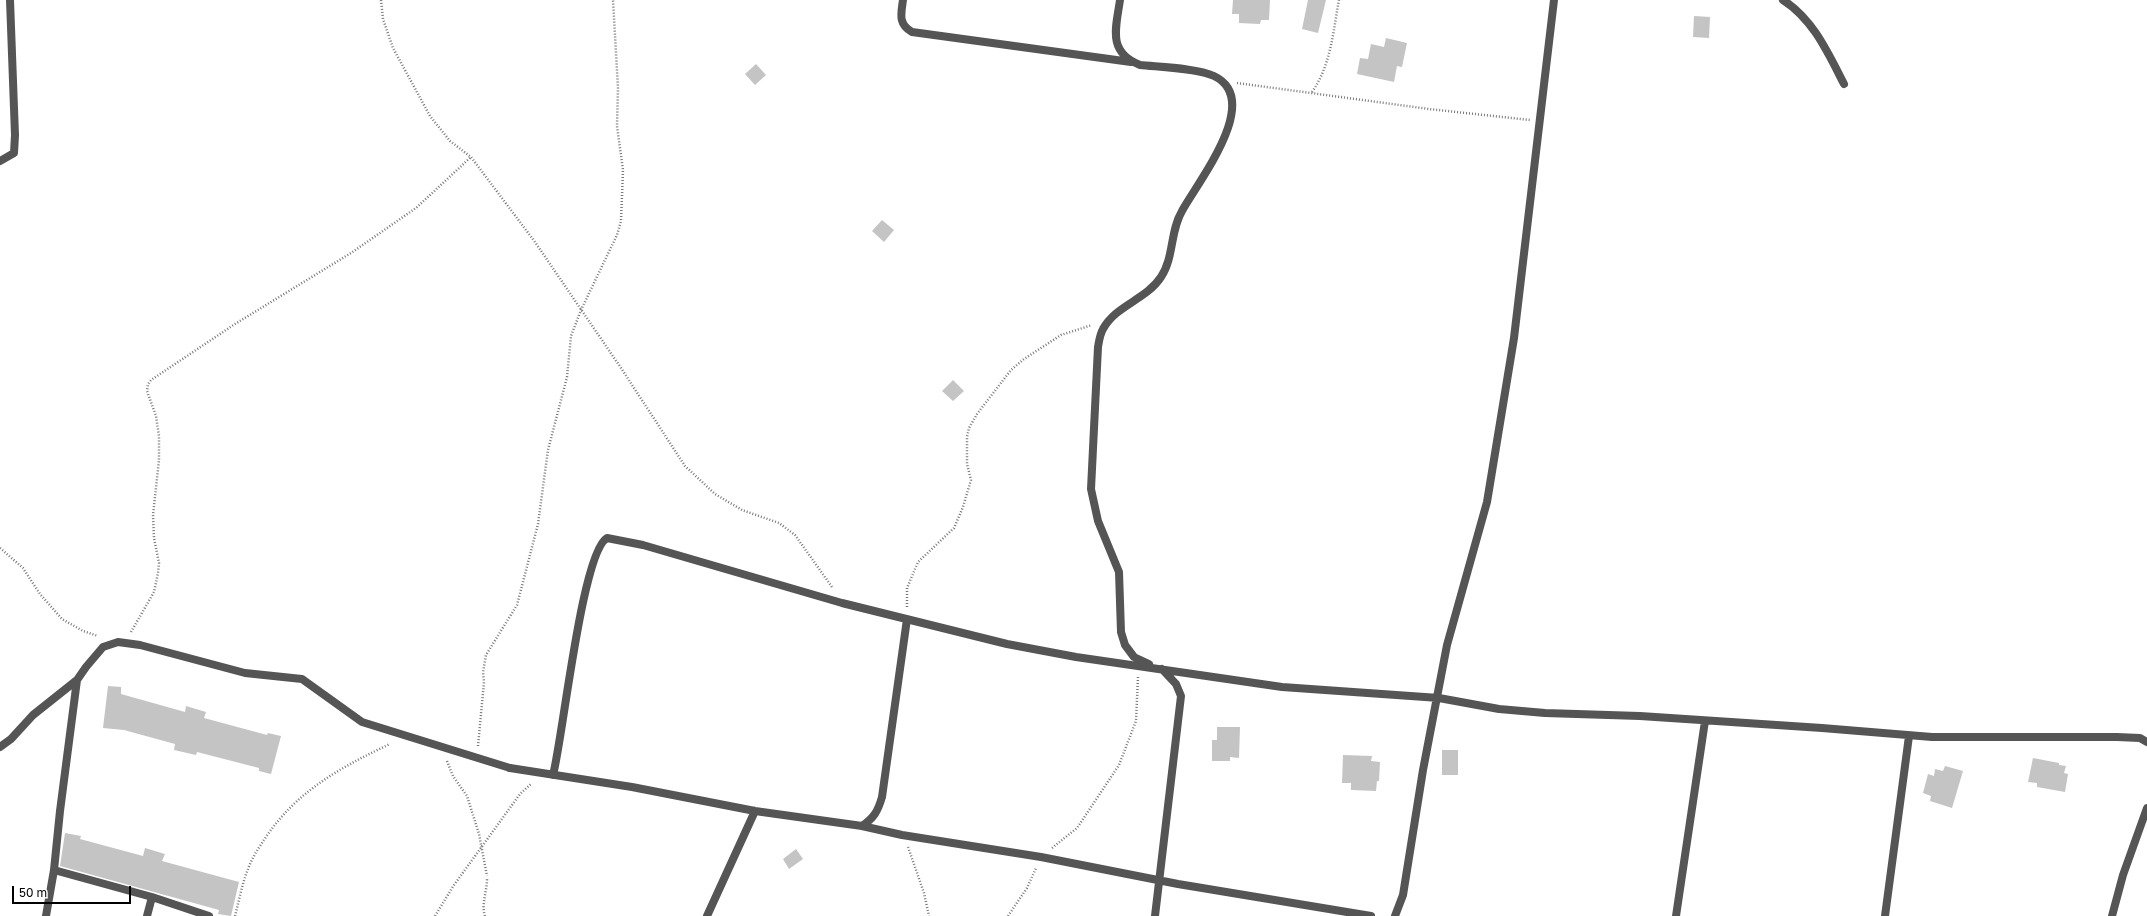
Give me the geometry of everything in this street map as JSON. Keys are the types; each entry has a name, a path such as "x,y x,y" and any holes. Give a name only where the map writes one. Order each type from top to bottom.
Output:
{"street":[{"path":"0,161 14,153 15,135 10,0"},
{"path":"903,0 900,17 905,28 912,32 1131,62 1140,65 1214,76 1224,83 1230,93 1232,106 1228,130 1221,147 1178,219 1167,266 1161,278 1151,289 1140,298 1124,306 1110,319 1102,330 1096,365 1096,408 1092,451 1091,489 1098,521 1119,572 1121,632 1125,645 1134,657 1164,670 1176,684 1181,696 1154,916"},
{"path":"1120,0 1116,32 1118,50 1131,62"},
{"path":"1395,916 1403,895 1423,770 1448,645 1488,502 1514,338 1554,0"},
{"path":"1783,0 1802,16 1820,38 1844,84"},
{"path":"553,775 585,592 598,548 604,539 609,538 643,545 842,603 1007,644 1138,666 1282,687 1438,698 1499,709 1640,716 1822,728 1909,736 2066,738 2117,737 2140,738 2147,742"},
{"path":"862,826 872,819 878,812 882,797 907,619"},
{"path":"0,747 11,739 33,715 77,680 103,647 122,643 140,645 245,673 302,679 362,722 405,737 439,745 510,768 632,787 755,811 862,826 902,835 1041,857 1159,880 1371,916"},
{"path":"46,916 54,870 77,680"},
{"path":"1676,916 1705,721"},
{"path":"1885,916 1909,736"},
{"path":"2112,916 2123,875 2147,808"},
{"path":"707,916 755,811"},
{"path":"54,870 152,897 209,916"},
{"path":"147,916 152,897"}],"path":[{"path":"381,0 383,19 393,48 430,116 450,141 471,157 535,242 686,466 715,494 742,510 779,523 795,535 842,603"},
{"path":"478,758 484,682 484,662 486,655 517,605 538,524 548,450 567,377 571,336 621,221 623,170 616,126 618,88 613,0"},
{"path":"1312,92 1320,80 1329,56 1339,0"},
{"path":"1224,83 1312,92 1429,109 1540,121"},
{"path":"0,548 23,568 40,594 62,619 83,631 122,643 154,592 158,573 159,562 154,538 153,515 159,460 159,436 156,416 147,391 148,384 151,380 235,324 351,253 416,208 471,157"},
{"path":"907,619 907,588 918,562 954,528 963,507 971,480 967,464 967,437 969,428 977,414 1007,375 1024,359 1061,335 1110,319"},
{"path":"1008,916 1027,888 1041,857 1077,828 1119,765 1136,721 1138,666"},
{"path":"235,916 248,869 257,850 276,823 293,804 332,773 405,737"},
{"path":"439,745 453,776 467,796 487,878 487,888 483,908 485,916"},
{"path":"435,916 454,885 520,794 532,783 553,775"},
{"path":"905,841 924,893 929,916"}],"building":[{"path":"1233,0 1270,0 1269,20 1261,20 1260,24 1239,23 1239,14 1232,14"},
{"path":"1308,0 1326,0 1318,33 1302,29"},
{"path":"1694,16 1710,17 1709,38 1693,37"},
{"path":"1386,38 1407,43 1402,67 1397,66 1394,82 1357,74 1360,58 1368,59 1371,44 1384,47"},
{"path":"756,64 766,75 755,85 745,74"},
{"path":"882,220 894,230 884,242 872,231"},
{"path":"953,380 964,391 953,401 942,391"},
{"path":"108,686 121,687 121,694 185,712 186,706 206,712 204,718 267,735 268,733 281,736 271,774 259,771 259,768 197,752 196,755 174,750 175,744 124,730 103,728"},
{"path":"1217,727 1240,727 1239,758 1230,757 1230,761 1212,761 1212,740 1217,740"},
{"path":"1442,750 1458,750 1458,775 1442,775"},
{"path":"1343,755 1372,756 1371,761 1380,762 1379,781 1377,781 1376,791 1351,790 1351,783 1342,783"},
{"path":"2033,758 2059,763 2059,765 2066,766 2064,773 2068,774 2065,792 2037,787 2037,783 2028,782"},
{"path":"1945,766 1963,771 1952,808 1930,801 1931,796 1923,793 1928,774 1934,776 1935,769 1943,771"},
{"path":"65,833 81,836 80,839 143,856 145,848 165,854 162,861 239,882 231,916 218,914 219,910 60,866"},
{"path":"796,849 803,859 789,869 783,859"}]}
